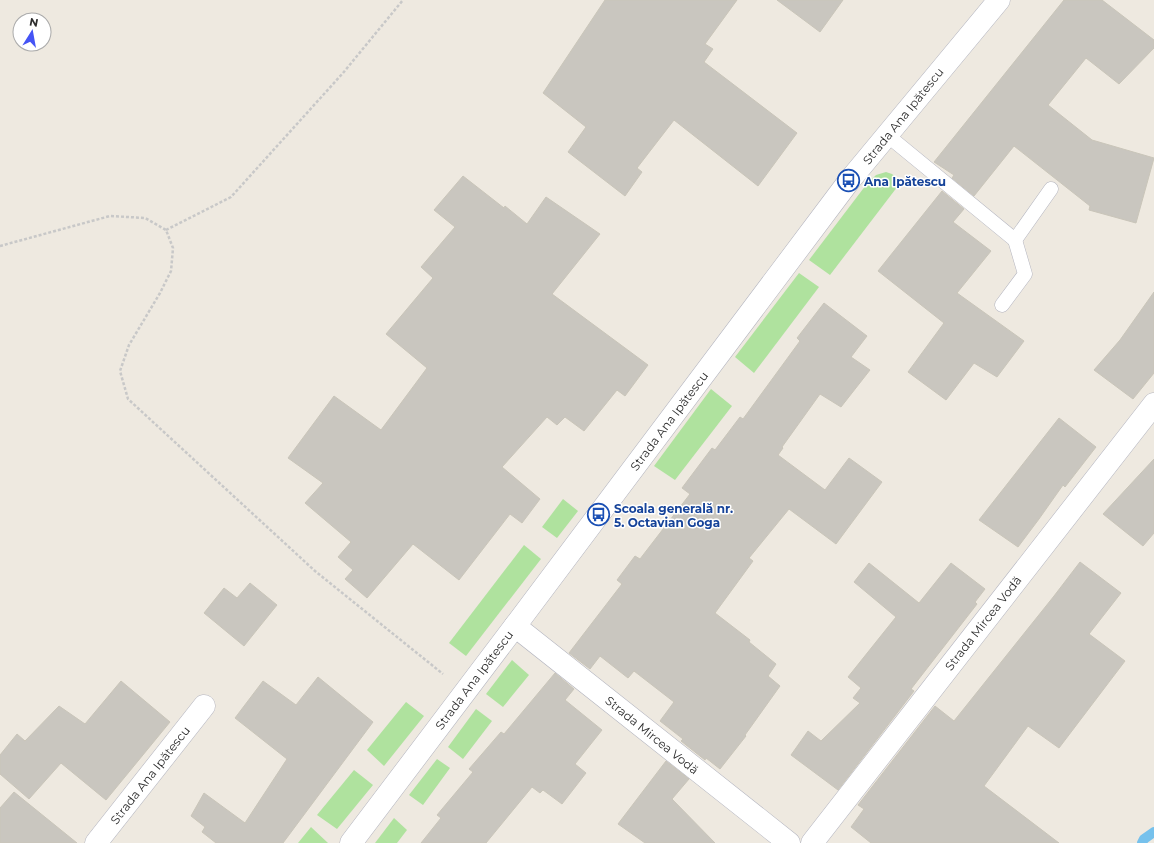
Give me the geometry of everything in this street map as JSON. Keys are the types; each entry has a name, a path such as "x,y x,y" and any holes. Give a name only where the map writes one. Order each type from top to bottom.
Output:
{"street":[{"name":"Strada Ana Ipătescu","path":"350,843 849,182 994,1"},
{"name":"Strada Mircea Vodă","path":"812,843 1154,404"},
{"name":"Strada Mircea Vodă","path":"515,626 789,843"},
{"name":"Strada Ana Ipătescu","path":"96,843 204,706"}],"lane":[{"path":"887,135 1015,240 1025,274 1002,305"},
{"path":"1015,240 1051,189"}],"path":[{"path":"166,230 231,197 344,73 403,0"},
{"path":"0,246 110,216 145,218 166,230 173,248 171,271 160,293 129,345 120,370 128,399 315,571 466,691"}],"green space":[{"path":"886,172 892,174 901,182 830,275 809,260 866,185 876,175"},
{"path":"799,273 819,287 754,373 735,357"},
{"path":"711,389 732,406 675,480 654,466"},
{"path":"563,499 578,511 557,538 542,527"},
{"path":"524,545 541,559 466,656 449,643"},
{"path":"512,660 529,675 503,707 486,694"},
{"path":"406,702 424,716 384,766 367,750"},
{"path":"476,709 492,721 463,759 448,747"},
{"path":"437,759 450,768 423,805 409,795"},
{"path":"354,770 373,785 337,829 317,815"},
{"path":"394,818 407,830 397,843 375,843"},
{"path":"311,827 328,843 298,843"}],"building":[{"path":"605,0 737,0 705,44 713,49 704,62 797,133 758,186 674,120 637,168 642,172 625,196 568,152 586,127 543,93"},
{"path":"777,0 843,0 820,32"},
{"path":"1064,0 1102,0 1154,40 1154,48 1119,84 1086,58 1048,105 1092,140 1154,158 1136,223 1089,210 1090,206 1014,146 974,196 952,178 954,175 934,162"},
{"path":"463,176 527,224 546,197 600,234 552,294 648,365 625,396 617,390 584,431 565,417 557,425 547,417 502,467 540,499 522,523 510,514 459,580 413,544 367,598 345,579 353,570 338,557 351,542 305,503 323,483 288,458 334,396 381,430 427,368 386,334 433,278 421,267 455,227 434,210"},
{"path":"942,191 964,209 953,222 991,251 957,293 1024,341 997,377 974,363 946,400 908,372 944,323 878,271"},
{"path":"1154,292 1154,373 1133,399 1094,370 1120,340"},
{"path":"824,303 867,336 851,357 870,370 841,407 820,394 782,447 783,448 778,455 825,490 849,458 882,482 836,544 789,509 749,558 753,561 715,613 750,640 749,642 776,664 768,676 780,686 745,735 746,736 720,769 706,758 705,760 681,741 683,739 660,721 674,702 634,671 628,678 600,656 590,669 569,653 622,584 617,580 635,556 640,559 690,494 682,488 712,448 715,450 740,417 743,419 800,341 797,338"},
{"path":"1059,418 1096,447 1065,487 1063,485 1018,547 979,520"},
{"path":"1154,459 1154,533 1143,546 1103,514"},
{"path":"1080,562 1121,593 1089,634 1125,661 1059,748 1028,726 984,786 1059,843 871,843 851,827 864,809 858,805 935,706 954,721"},
{"path":"869,563 919,603 951,563 985,589 975,602 977,604 911,689 914,691 838,790 791,755 808,731 821,741 860,703 853,698 861,688 848,677 896,617 854,582"},
{"path":"250,583 277,605 244,646 204,613 224,588 237,598"},
{"path":"555,673 574,689 565,700 602,730 575,764 586,773 562,804 543,790 540,793 532,787 486,843 421,843 441,818 437,815 473,772 469,769 501,732 504,734"},
{"path":"318,677 373,722 283,843 216,843 202,832 205,827 191,816 204,793 245,823 287,759 235,718 263,681 296,705"},
{"path":"121,681 170,722 106,800 61,763 29,799 0,774 0,755 17,734 25,741 59,706 85,724"},
{"path":"666,761 689,779 672,799 715,843 645,843 618,824"},
{"path":"14,792 77,843 0,843 0,808"}],"waterway":[{"path":"1142,843 1144,839 1154,832"}],"place":[{"name":"Ana Ipătescu","path":"849,181"},
{"name":"Scoala generală nr. 5. Octavian Goga","path":"598,515"}]}
